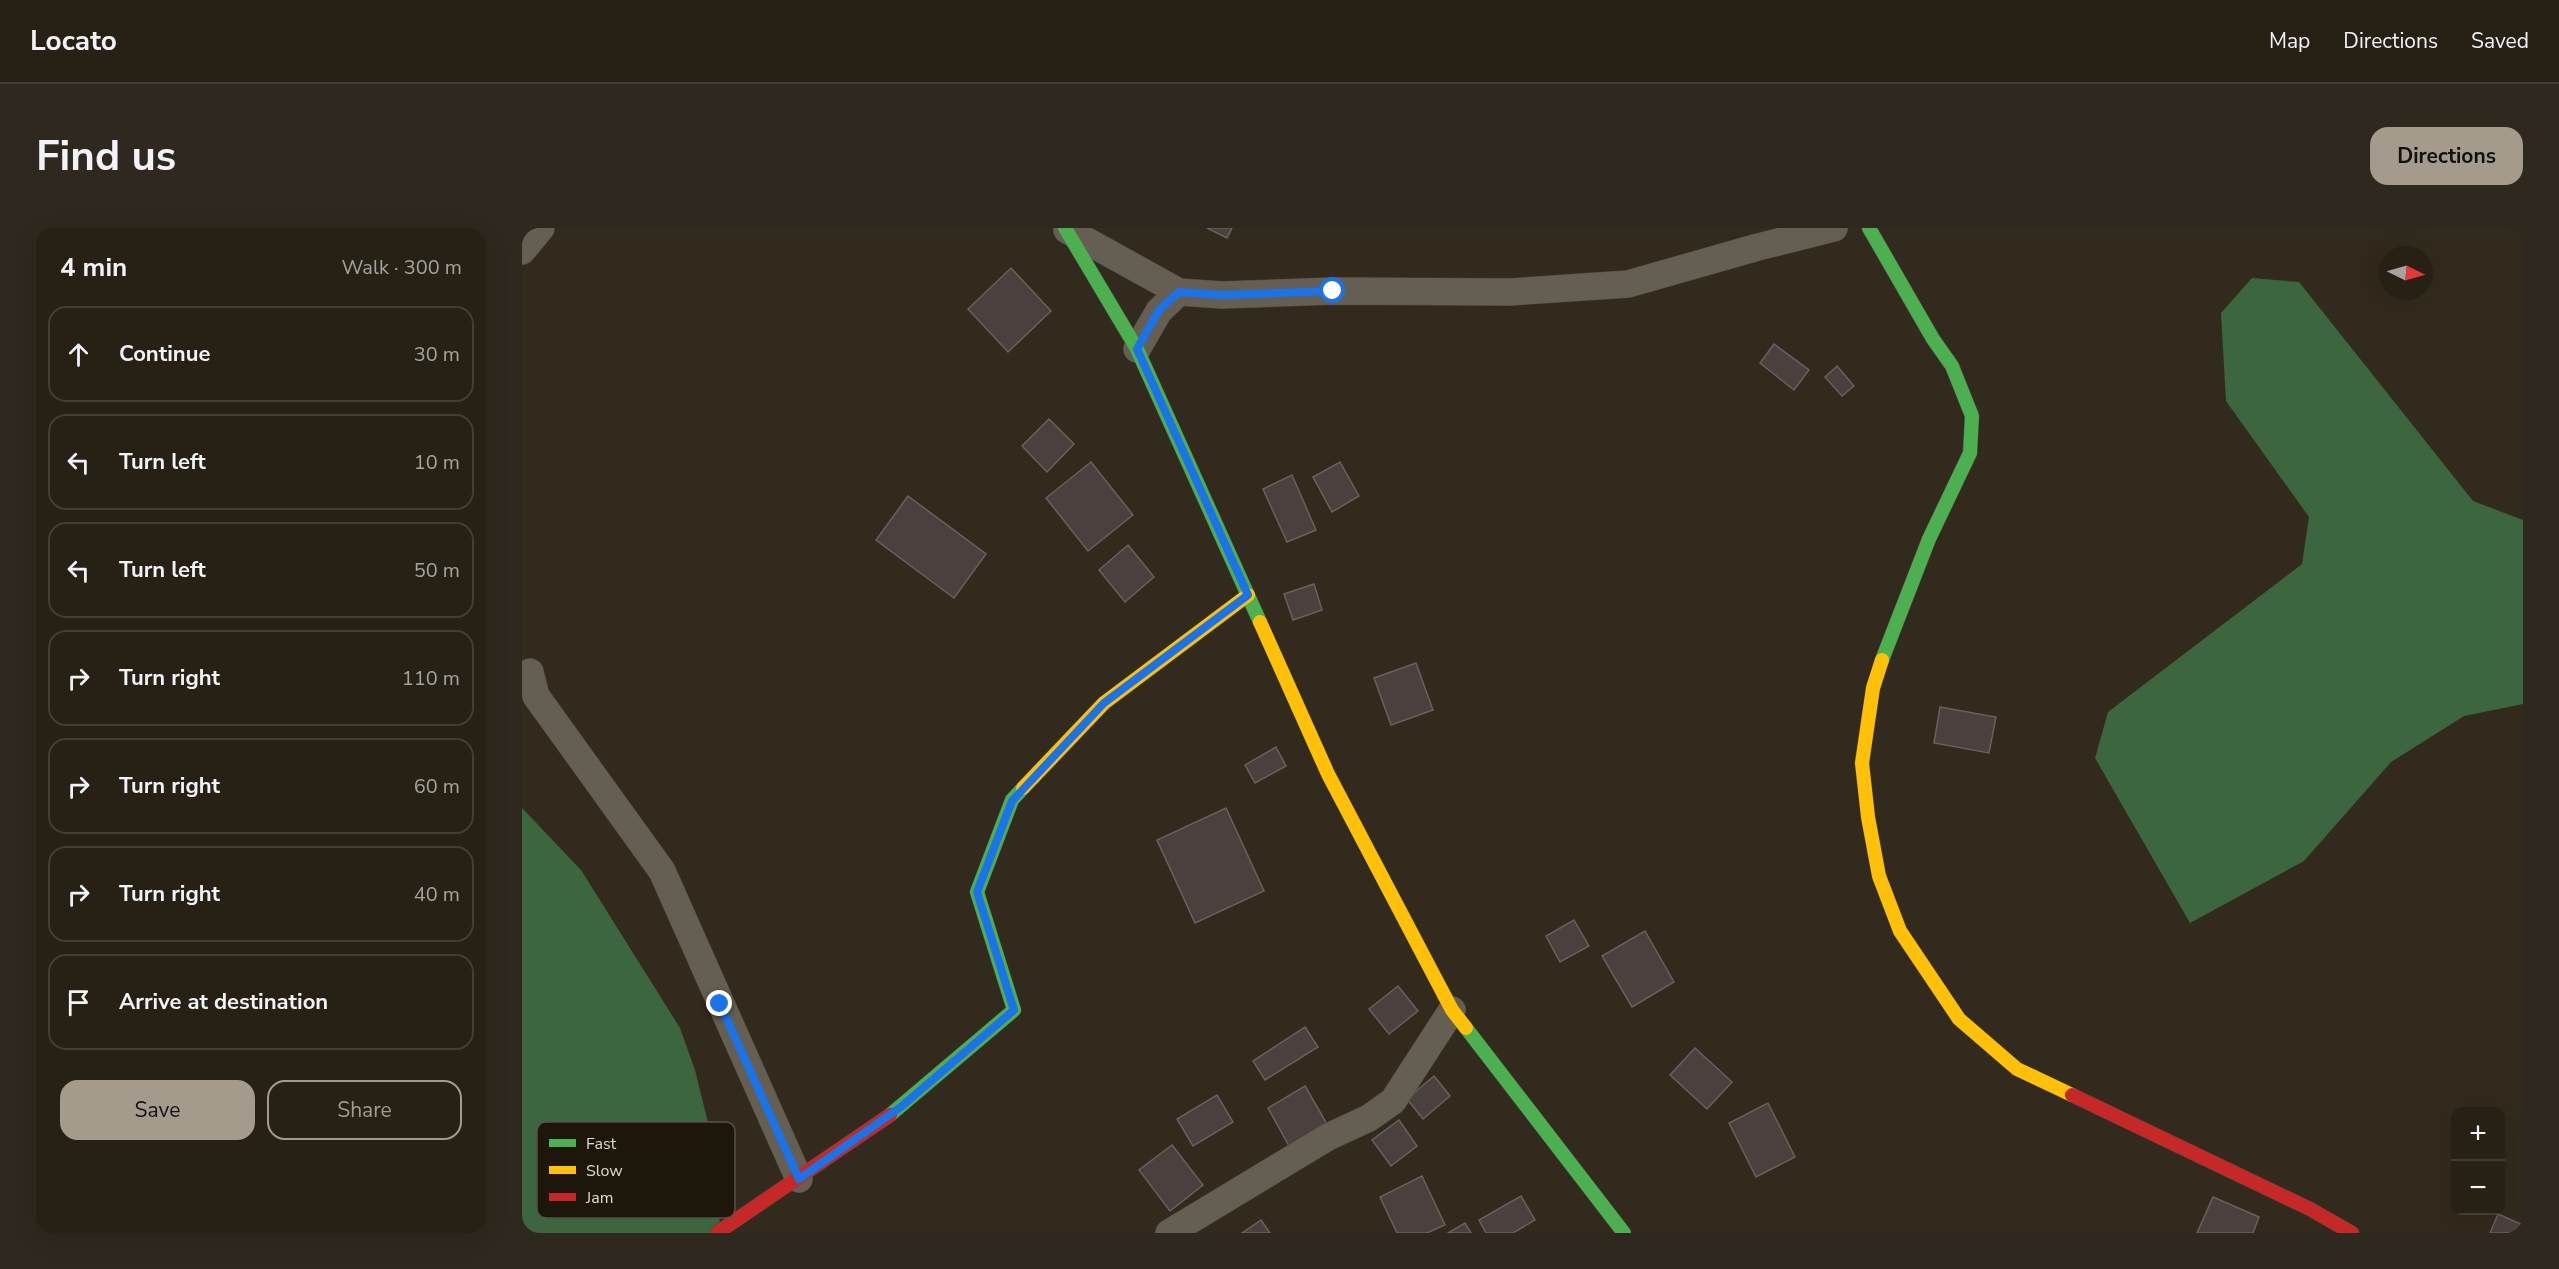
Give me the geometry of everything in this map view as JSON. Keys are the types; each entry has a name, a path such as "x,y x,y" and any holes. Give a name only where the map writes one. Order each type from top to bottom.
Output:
{"street":[{"path":"522,250 541,228"},
{"path":"1066,229 1179,292 1222,295 1333,291 1510,292 1629,284 1834,228"},
{"path":"1869,228 1933,339 1952,366 1972,416 1970,453 1929,539 1896,620 1873,688 1862,763 1868,817 1880,876 1900,931 1959,1020 2017,1069 2299,1204 2352,1233"},
{"path":"1066,229 1137,349 1328,774 1452,1010 1624,1233"},
{"path":"1137,349 1159,310 1179,292"},
{"path":"717,1233 799,1179 902,1106 1014,1010 977,892 1012,801 1104,703 1248,595"},
{"path":"530,672 536,696 662,871 799,1179"},
{"path":"1169,1233 1328,1137 1369,1118 1393,1101 1452,1010"}],"green space":[{"path":"2252,278 2299,282 2473,501 2523,520 2523,704 2464,716 2391,762 2304,861 2190,923 2095,758 2108,712 2302,564 2309,517 2226,401 2221,313"},
{"path":"522,808 581,870 680,1028 695,1070 708,1122 537,1122 537,1218 720,1218 720,1233 522,1233"}],"building":[{"path":"1207,228 1232,228 1227,238"},
{"path":"1011,268 1051,311 1008,352 968,309"},
{"path":"1774,344 1809,370 1794,390 1760,363"},
{"path":"1837,366 1854,386 1842,396 1825,377"},
{"path":"1049,419 1074,444 1047,472 1022,446"},
{"path":"1091,462 1133,515 1088,551 1046,498"},
{"path":"1340,462 1359,496 1332,512 1313,477"},
{"path":"1292,475 1316,530 1287,542 1263,489"},
{"path":"908,496 986,554 954,598 876,540"},
{"path":"1128,545 1154,577 1125,602 1099,570"},
{"path":"1314,584 1322,610 1293,620 1284,594"},
{"path":"1416,663 1433,710 1391,725 1374,678"},
{"path":"1940,707 1996,717 1989,753 1934,743"},
{"path":"1276,747 1286,766 1255,783 1245,765"},
{"path":"1226,808 1264,891 1195,923 1157,840"},
{"path":"1574,920 1589,946 1560,962 1546,936"},
{"path":"1645,931 1674,982 1632,1007 1602,956"},
{"path":"1398,986 1418,1011 1389,1034 1369,1009"},
{"path":"1305,1027 1318,1047 1265,1080 1253,1061"},
{"path":"1695,1048 1732,1082 1707,1109 1670,1075"},
{"path":"1434,1076 1450,1096 1423,1119 1407,1099"},
{"path":"1305,1086 1327,1124 1289,1146 1268,1108"},
{"path":"1217,1095 1233,1122 1193,1146 1177,1119"},
{"path":"1768,1103 1795,1157 1756,1177 1729,1123"},
{"path":"1399,1120 1417,1146 1391,1166 1372,1140"},
{"path":"1172,1145 1203,1185 1170,1211 1139,1170"},
{"path":"1422,1176 1445,1225 1427,1233 1397,1233 1380,1197"},
{"path":"1521,1196 1535,1220 1513,1233 1486,1233 1479,1220"},
{"path":"2213,1197 2259,1217 2253,1233 2197,1233"},
{"path":"2498,1215 2523,1225 2523,1233 2490,1233"},
{"path":"1261,1220 1270,1233 1242,1233"},
{"path":"1465,1223 1471,1233 1448,1233"}],"traffic: fast":[{"path":"1065,228 1137,349 1260,622"},
{"path":"1869,228 1933,339 1952,366 1972,416 1970,453 1929,539 1882,660"},
{"path":"890,1115 1014,1010 977,892 1012,800 1023,788"},
{"path":"1466,1028 1624,1233"}],"traffic: slow":[{"path":"1023,788 1104,703 1248,595"},
{"path":"1260,622 1328,774 1452,1010 1466,1028"},
{"path":"1882,660 1873,688 1862,763 1868,817 1879,876 1900,931 1959,1019 2017,1069 2072,1095"}],"traffic: jam":[{"path":"2072,1095 2310,1209 2352,1233"},
{"path":"717,1233 890,1115"}],"route":[{"path":"720,1004 799,1179 902,1106 1014,1010 977,892 1012,801 1104,703 1248,595 1137,349 1159,310 1179,292 1222,295 1333,291"}]}
